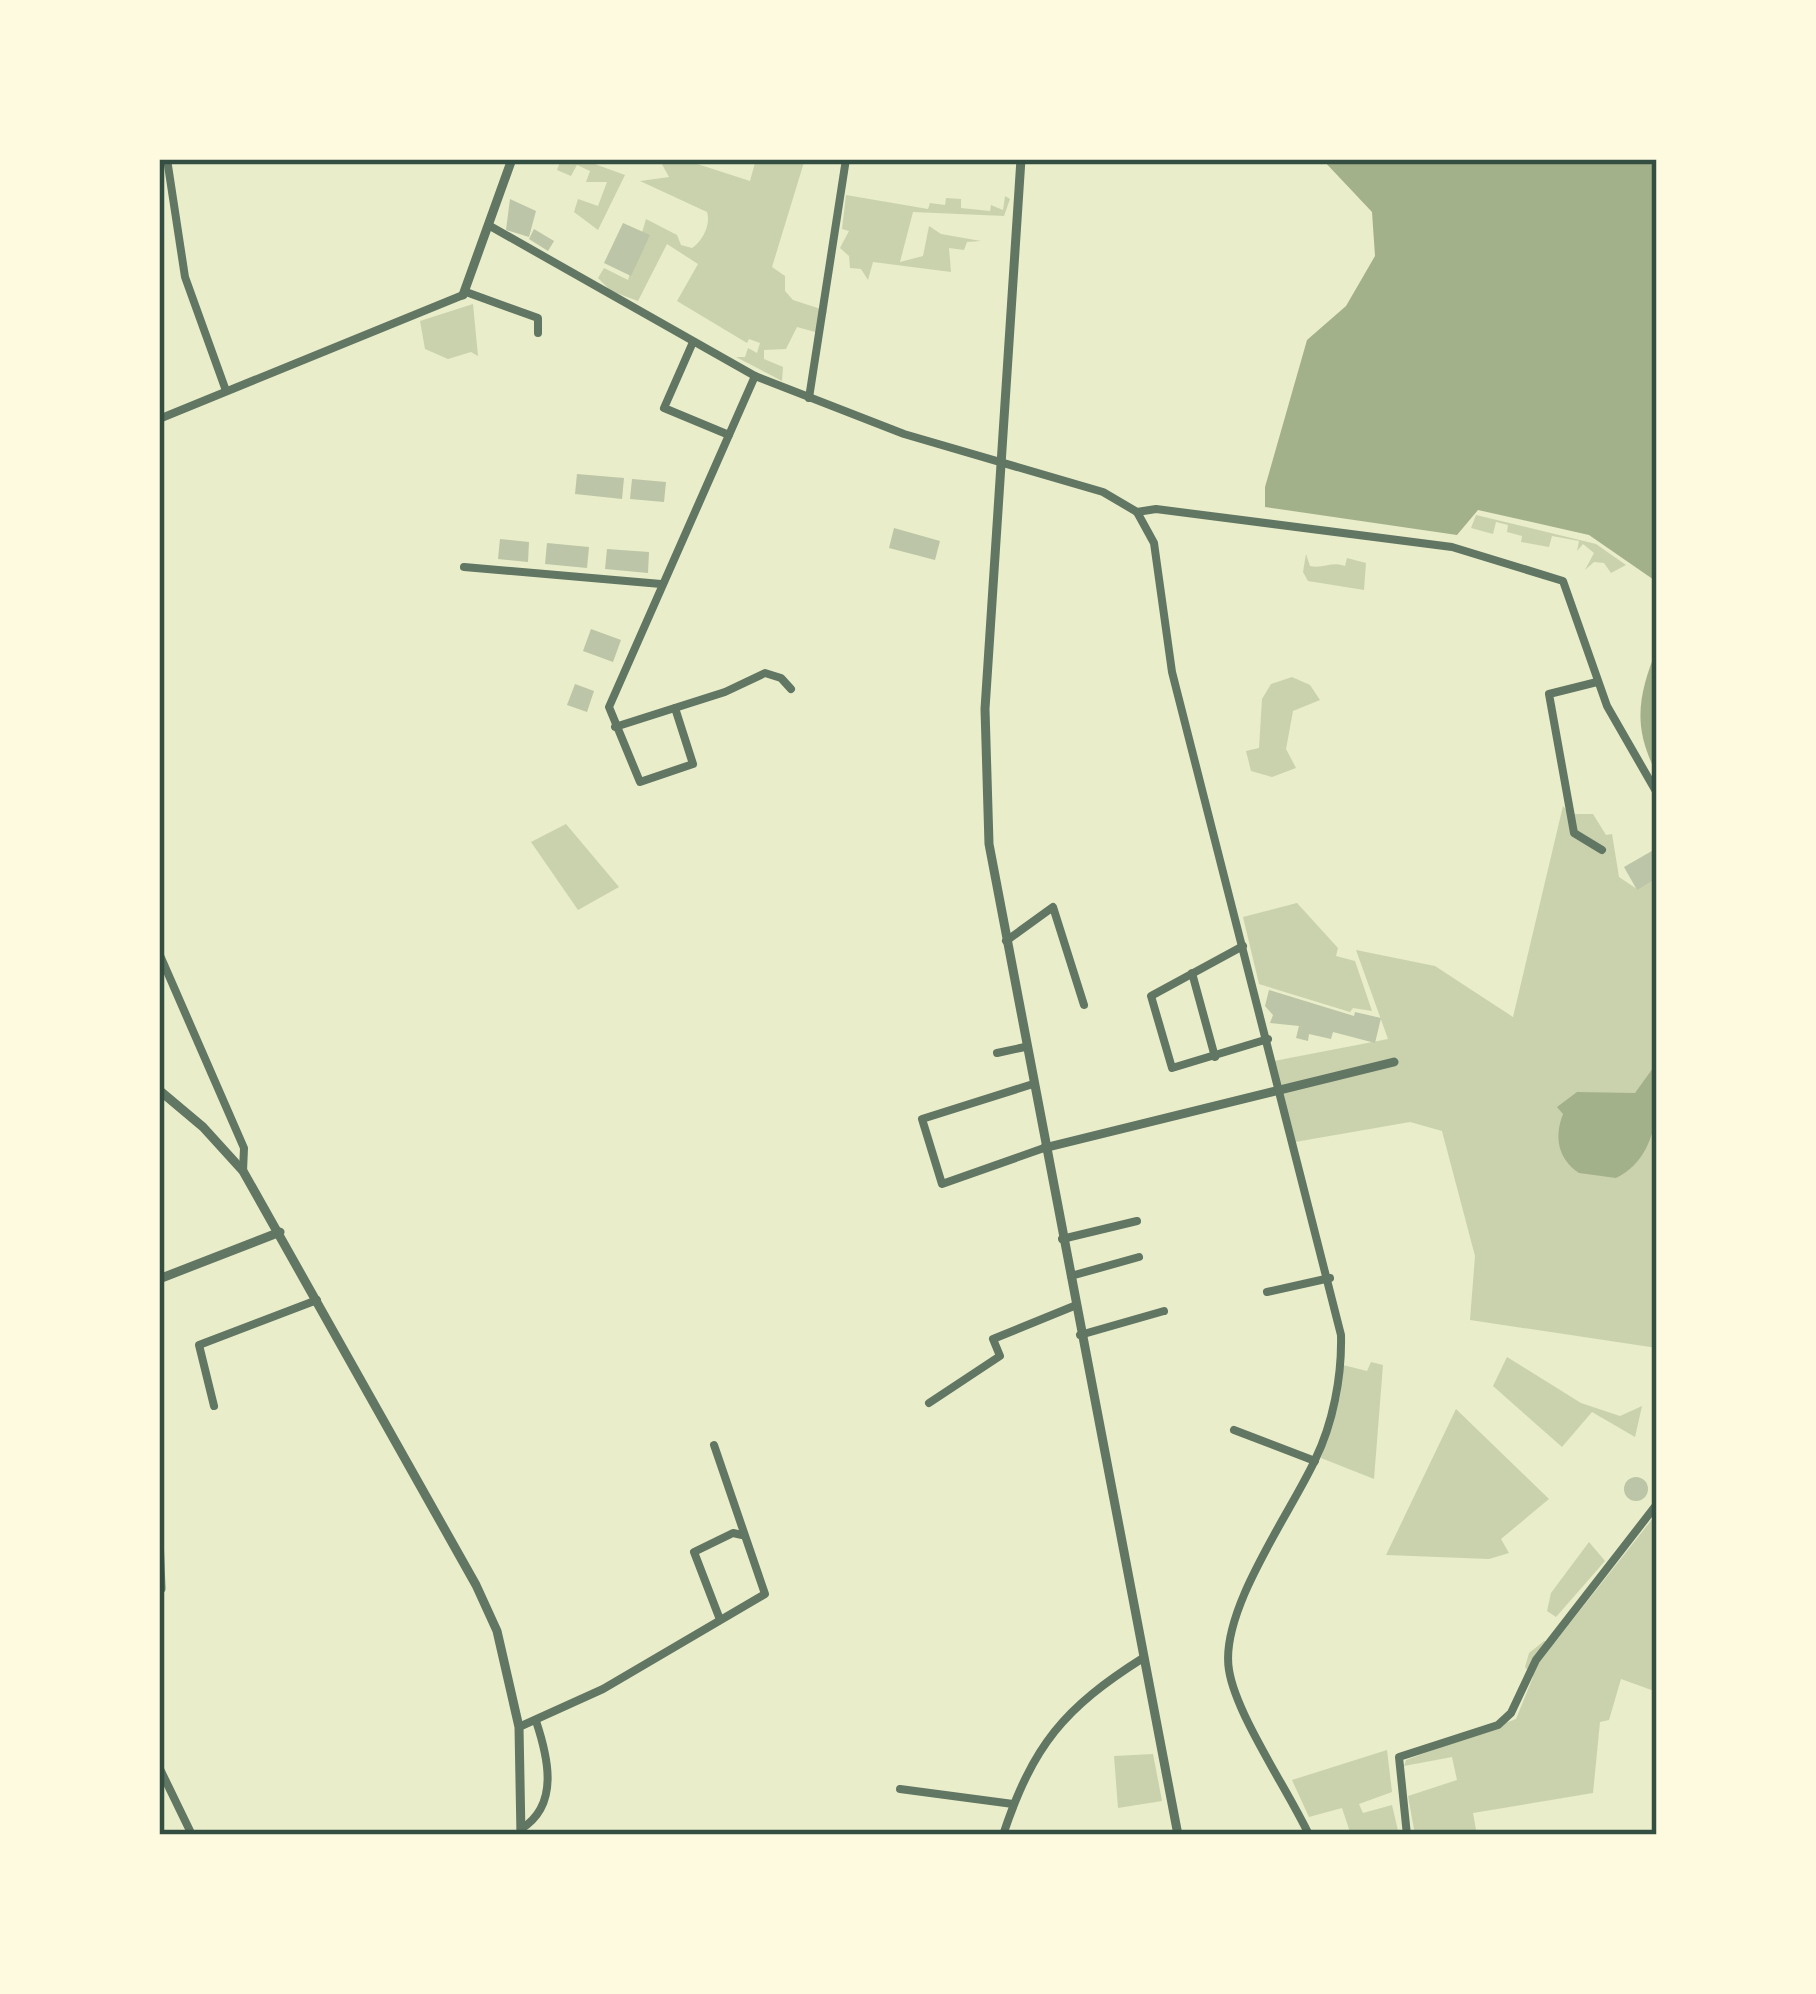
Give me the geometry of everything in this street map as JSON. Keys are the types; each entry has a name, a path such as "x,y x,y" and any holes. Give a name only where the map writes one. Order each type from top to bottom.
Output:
{"street":[{"path":"167,159 184,277 225,388"},
{"path":"464,294 512,159"},
{"path":"808,398 846,159"},
{"path":"1022,159 984,778 1004,942 1178,1835"},
{"path":"490,226 754,376 1003,464 1103,492 1137,512 1154,544 1172,672 1330,1278 1342,1351 1329,1424 1249,1590 1228,1662 1238,1699 1309,1835"},
{"path":"159,419 225,388 464,294 538,318 538,333"},
{"path":"693,342 664,408 729,435"},
{"path":"676,708 693,764 640,782 609,706 754,376"},
{"path":"1137,512 1156,509 1452,548 1554,576 1567,587 1618,731 1657,793"},
{"path":"464,567 662,584"},
{"path":"615,727 766,673 791,689"},
{"path":"1597,682 1549,694 1574,833 1602,850"},
{"path":"1004,942 1053,908 1084,1005"},
{"path":"1243,946 1151,996 1172,1069 1268,1040"},
{"path":"159,953 244,1148 243,1172"},
{"path":"1192,973 1215,1057"},
{"path":"997,1053 1025,1047"},
{"path":"1033,1084 922,1119 942,1184 1044,1148 1394,1062"},
{"path":"159,1090 243,1172 476,1585 511,1675 519,1727 521,1832"},
{"path":"1062,1239 1137,1222"},
{"path":"159,1279 280,1232"},
{"path":"1069,1276 1139,1257"},
{"path":"1268,1292 1330,1278"},
{"path":"214,1406 199,1345 317,1300"},
{"path":"929,1403 1000,1356 993,1339 1074,1306"},
{"path":"1080,1335 1164,1311"},
{"path":"1234,1430 1315,1461"},
{"path":"519,1727 641,1667 765,1594 714,1445"},
{"path":"1407,1835 1399,1756 1498,1725 1511,1713 1536,1660 1657,1504"},
{"path":"719,1617 694,1552 733,1533 742,1535"},
{"path":"159,1537 159,1613"},
{"path":"1004,1835 1036,1755 1064,1715 1143,1658"},
{"path":"521,1832 538,1814 547,1791 548,1758 536,1721"},
{"path":"159,1768 191,1835"},
{"path":"901,1789 1013,1804"}],"shaded area":[{"path":"561,159 581,159 625,175 598,230 574,212 578,199 598,206 607,182 586,182 590,171 577,165 571,176 557,170"},
{"path":"659,159 682,159 750,181 756,159 805,159 772,267 785,276 785,291 793,300 827,311 819,333 797,327 786,349 764,350 764,359 783,367 782,381 736,357 745,357 748,348 757,353 760,343 749,339 747,343 677,301 698,264 667,244 638,301 611,291 598,278 604,268 628,280 646,219 692,248 705,232 707,212 640,181 669,177"},
{"path":"1322,159 1657,159 1657,582 1589,535 1478,510 1457,535 1265,507 1265,487 1307,340 1346,306 1375,256 1372,212"},
{"path":"846,195 928,209 930,203 945,205 946,198 961,199 961,208 990,211 991,205 1003,210 1005,196 1010,199 1004,216 913,212 900,262 923,256 929,226 941,234 981,241 967,242 964,250 949,248 951,272 873,262 868,280 861,269 850,268 849,256 840,248 849,231 842,229"},
{"path":"473,304 478,356 471,352 448,359 425,349 420,321"},
{"path":"1476,515 1596,544 1626,565 1611,573 1604,563 1594,562 1585,570 1594,553 1583,544 1577,551 1579,541 1552,536 1549,547 1521,542 1522,536 1507,532 1508,525 1496,522 1493,534 1471,528"},
{"path":"1306,554 1310,566 1345,566 1347,558 1366,563 1364,590 1308,581 1303,572"},
{"path":"1657,648 1657,774 1644,741 1640,711"},
{"path":"1292,677 1310,685 1320,700 1293,711 1286,749 1296,768 1272,777 1251,771 1246,751 1259,748 1262,699 1271,684"},
{"path":"1563,806 1570,814 1593,814 1606,835 1612,834 1619,877 1637,889 1657,878 1657,1348 1470,1320 1475,1256 1442,1131 1410,1122 1295,1142 1274,1061 1388,1039 1356,950 1435,966 1513,1017"},
{"path":"566,824 619,887 578,910 531,842"},
{"path":"1297,903 1338,948 1336,956 1355,961 1372,1011 1353,1008 1350,1012 1259,984 1243,917"},
{"path":"1657,1020 1659,1085 1646,1149 1634,1166 1616,1178 1579,1173 1560,1147 1563,1114 1557,1107 1577,1092 1635,1093 1653,1068"},
{"path":"1507,1357 1581,1403 1620,1416 1642,1406 1635,1437 1592,1412 1562,1447 1493,1386"},
{"path":"1371,1362 1383,1365 1374,1479 1321,1458 1340,1397 1343,1365 1367,1371"},
{"path":"1456,1409 1549,1499 1501,1539 1509,1553 1489,1559 1386,1555"},
{"path":"1657,1513 1657,1692 1621,1679 1609,1720 1600,1722 1593,1793 1473,1813 1477,1835 1415,1835 1408,1796 1457,1780 1452,1757 1404,1766 1406,1760 1516,1719 1533,1677 1525,1667 1529,1653 1544,1641 1555,1642"},
{"path":"1589,1542 1605,1561 1556,1617 1547,1611 1551,1593"},
{"path":"1387,1750 1392,1792 1359,1804 1363,1813 1392,1805 1399,1835 1351,1835 1342,1808 1309,1817 1292,1780"},
{"path":"1153,1754 1162,1801 1118,1808 1114,1756"}],"building":[{"path":"510,199 536,211 529,237 506,230"},
{"path":"623,223 650,235 631,276 604,263"},
{"path":"534,229 554,241 548,251 529,239"},
{"path":"577,474 624,478 622,499 575,494"},
{"path":"632,479 666,482 664,502 630,499"},
{"path":"894,528 940,541 935,560 889,548"},
{"path":"500,539 529,542 528,562 498,559"},
{"path":"547,543 589,547 587,568 545,564"},
{"path":"607,549 649,552 648,573 605,569"},
{"path":"591,629 621,640 613,662 583,651"},
{"path":"575,684 594,691 587,712 567,705"},
{"path":"1657,848 1657,878 1637,890 1624,867"},
{"path":"1269,990 1354,1016 1355,1012 1381,1018 1375,1043 1333,1032 1331,1039 1309,1034 1308,1041 1296,1038 1299,1026 1270,1023 1273,1015 1265,1006"},
{"path":"1636,1477 1645,1480 1645,1498 1636,1501 1627,1498 1624,1489 1627,1480"}]}
